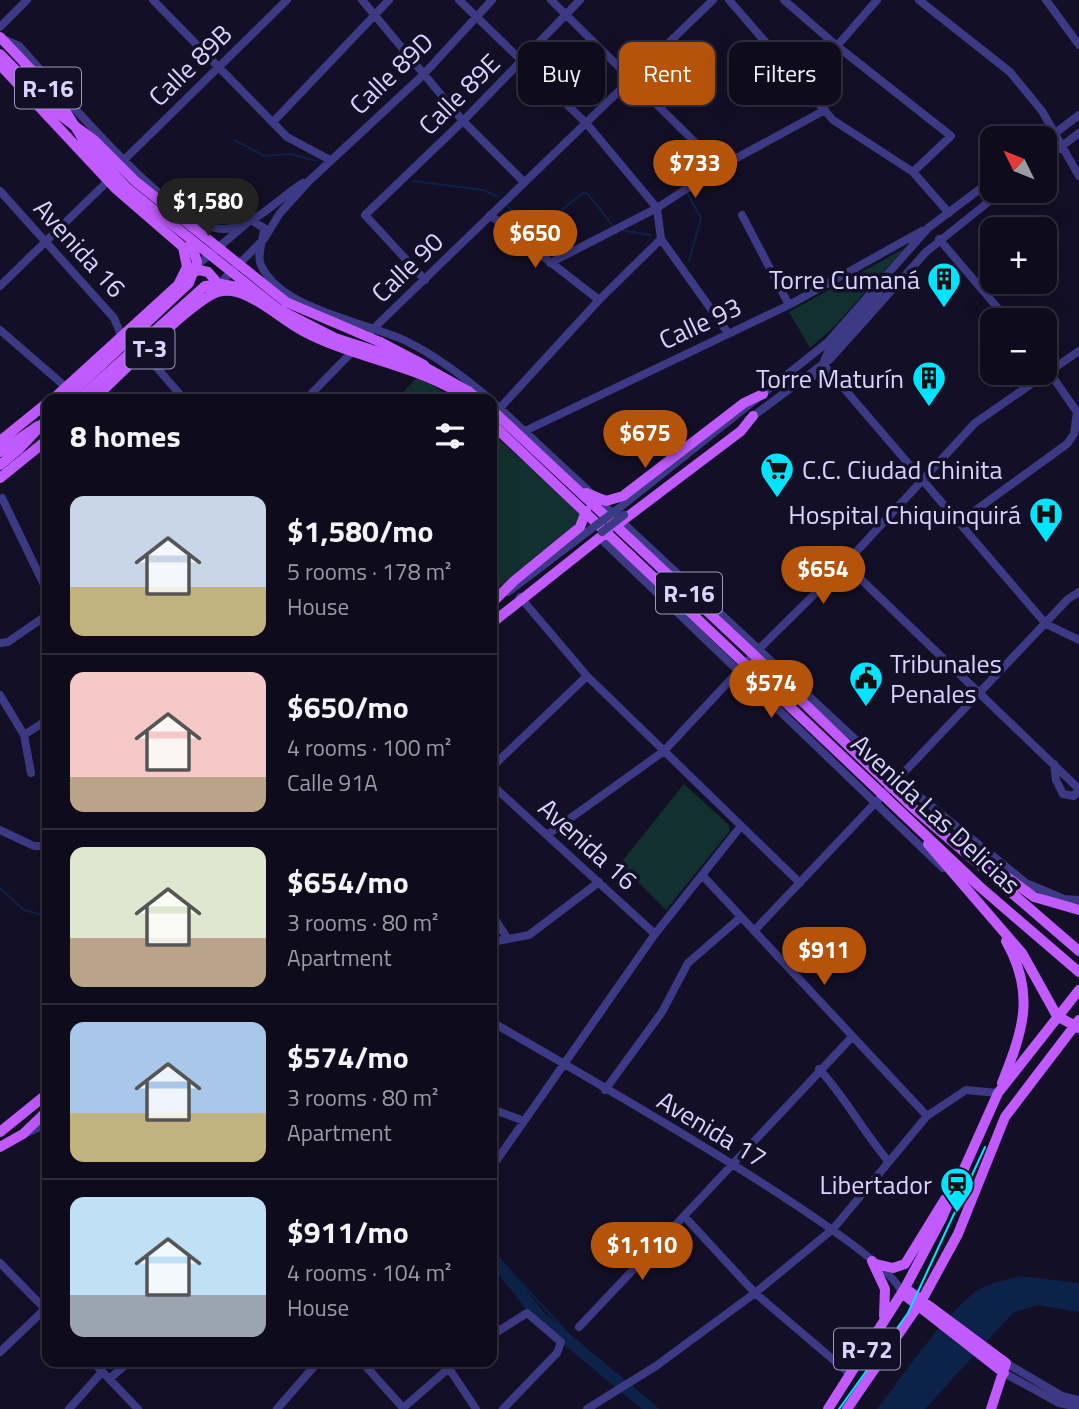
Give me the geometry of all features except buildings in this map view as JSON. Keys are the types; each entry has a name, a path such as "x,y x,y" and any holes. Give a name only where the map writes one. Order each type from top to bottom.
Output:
{"main road":[{"name":"R-16","path":"0,37 57,97 87,146 128,189 255,292 303,323 335,338 425,367 465,394"},
{"name":"R-16","path":"0,54 60,115 94,140 135,181 286,302 411,356 456,391"},
{"path":"0,65 108,181 183,247 187,267 184,277"},
{"path":"70,394 189,283 197,262 190,240"},
{"path":"184,277 199,270 212,275 215,283 206,296"},
{"name":"T-3","path":"59,394 184,277"},
{"path":"85,394 205,286 233,285 255,292"},
{"name":"R-16","path":"206,296 221,291 249,297 303,331 427,375 464,394"},
{"name":"T-3","path":"100,394 206,296"},
{"path":"577,488 599,499 613,501 623,496 744,403 763,394"},
{"path":"1,438 42,407"},
{"name":"Avenida Las Delicias","path":"497,410 577,488 611,529 743,667 888,792 911,806 1079,951"},
{"path":"497,618 519,598 741,431 753,416"},
{"path":"0,452 42,423"},
{"path":"0,465 42,425"},
{"name":"Avenida Las Delicias","path":"497,429 586,511 611,529 756,652 888,792 907,817 1079,972"},
{"path":"0,478 42,446"},
{"path":"599,499 611,529"},
{"path":"497,599 514,581 580,527 586,511"},
{"path":"911,806 1034,897 1079,911"},
{"path":"907,817 960,884 1022,953 1059,1013 1077,1025"},
{"path":"1062,904 1079,902"},
{"path":"998,925 1019,964 1025,988 1024,1016 1015,1050 998,1093"},
{"name":"R-72","path":"828,1409 902,1289 956,1185 998,1093 1079,990"},
{"name":"R-72","path":"847,1409 920,1303 958,1234 1005,1117 1077,1025"},
{"path":"0,1132 42,1098"},
{"path":"0,1147 23,1134 42,1116"},
{"path":"874,1263 893,1268 911,1258 930,1220 956,1185"},
{"path":"874,1263 887,1297 879,1329"},
{"name":"Avenida 17","path":"902,1289 1005,1368"},
{"path":"986,1356 996,1395"},
{"path":"991,1409 1005,1368"}],"street":[{"path":"0,27 27,0"},
{"path":"153,0 217,67 299,145 331,160"},
{"name":"Calle 89B","path":"124,160 287,0"},
{"path":"362,0 463,121 523,181"},
{"path":"274,121 389,0"},
{"path":"459,0 518,56"},
{"name":"Calle 89D","path":"316,174 423,75 492,0"},
{"path":"551,0 619,66"},
{"name":"Calle 89E","path":"540,42 580,0"},
{"name":"Calle 90","path":"670,42 713,0"},
{"path":"729,0 765,42"},
{"path":"784,0 832,42"},
{"path":"840,42 877,0"},
{"path":"919,0 1010,72 1037,104 1051,126"},
{"path":"1046,0 1077,39"},
{"name":"R-16","path":"0,37 19,46 124,160 201,225 228,229 251,220"},
{"path":"841,49 951,136 913,172"},
{"name":"Calle 89E","path":"425,280 365,215 518,64"},
{"name":"Calle 90","path":"372,330 523,181 619,92"},
{"path":"568,105 587,124 657,208 661,239 729,333"},
{"path":"658,105 720,167"},
{"path":"820,105 844,128 891,155 913,172 949,213"},
{"path":"550,264 657,208 720,167 825,110"},
{"path":"1057,132 1079,115"},
{"path":"1057,150 1079,133"},
{"path":"1057,137 1079,176"},
{"path":"184,277 251,220 316,174"},
{"path":"206,296 264,239 280,213 316,174"},
{"path":"0,286 108,181"},
{"path":"693,457 763,394 828,342 928,228 980,189"},
{"name":"Avenida 16","path":"0,191 114,318 122,337"},
{"path":"497,601 537,576 693,457 823,365 857,332 939,239 986,203"},
{"path":"490,215 598,300"},
{"path":"742,215 789,305"},
{"path":"251,220 264,228 264,239"},
{"name":"Calle 93","path":"525,431 789,305 928,228"},
{"name":"R-16","path":"264,239 258,261 273,281 308,304 404,340 428,353 483,394"},
{"path":"497,408 598,300 661,239"},
{"path":"939,239 998,308"},
{"path":"823,365 827,353 873,303 888,274"},
{"path":"0,330 67,388"},
{"path":"311,394 354,350"},
{"path":"1057,363 1079,351"},
{"path":"145,354 180,394"},
{"path":"823,365 1046,624 1079,640"},
{"path":"804,378 816,375 836,380"},
{"path":"958,523 1067,444 1074,434 1077,412 1057,383"},
{"path":"547,835 664,751 756,652 845,564 975,423 1026,385"},
{"name":"R-16","path":"497,410 525,431 599,499"},
{"path":"2,498 42,581"},
{"path":"845,564 1071,780 1079,789 1068,797 1059,789 1054,764"},
{"path":"537,576 519,598 587,676 800,883"},
{"path":"754,931 1079,592"},
{"path":"0,643 8,642 42,618"},
{"path":"497,762 587,676"},
{"path":"0,695 24,735 31,772"},
{"path":"24,735 42,723"},
{"path":"1059,789 1071,780"},
{"name":"Avenida 16","path":"497,790 655,934"},
{"name":"Avenida Las Delicias","path":"888,792 960,884"},
{"name":"Avenida Las Delicias","path":"888,792 1026,883 1063,899 1079,902"},
{"path":"497,1160 655,934 741,826"},
{"path":"0,830 34,846 42,846"},
{"path":"702,875 851,1038 927,1116"},
{"path":"497,941 529,935 599,882"},
{"path":"605,1090 662,1012 688,963 741,917"},
{"path":"497,922 508,939"},
{"name":"Avenida 17","path":"497,1025 731,1164 833,1229 902,1289"},
{"path":"579,1327 851,1038"},
{"path":"819,1069 849,1107 862,1131 889,1162"},
{"path":"587,1409 633,1380 755,1293 833,1229 927,1116 966,1090 998,1093"},
{"path":"497,1110 524,1121"},
{"path":"23,1134 42,1126"},
{"path":"684,1216 755,1293 850,1374"},
{"path":"0,1263 42,1306"},
{"path":"0,1352 42,1314"},
{"path":"497,1332 527,1314 561,1342 557,1353 503,1409"},
{"path":"98,1367 138,1409"},
{"path":"69,1409 106,1375 120,1367"},
{"path":"277,1409 314,1367"},
{"path":"366,1367 403,1408 449,1367"},
{"path":"454,1367 476,1409"},
{"name":"Avenida 17","path":"1005,1368 1079,1407"},
{"name":"Avenida 17","path":"1060,1399 1079,1400"}],"green space":[{"path":"905,248 832,329 810,348 789,312"},
{"path":"418,376 446,394 402,394"},
{"path":"497,438 585,517 497,589"},
{"path":"684,784 729,825 729,832 666,910 620,864"}],"water":[{"path":"1021,1276 1079,1283 1079,1312 1037,1305 1013,1313 925,1409 877,1409 937,1331 963,1303 985,1286"}],"waterway":[{"path":"234,140 265,156 291,154 316,161"},
{"path":"653,164 682,187"},
{"path":"413,181 483,190 497,196"},
{"path":"686,191 701,218 689,261"},
{"path":"507,206 524,220 544,224 583,193 588,194 612,225"},
{"path":"620,230 650,235"},
{"path":"0,888 24,910 42,915"},
{"path":"497,1256 571,1337 623,1381"},
{"path":"497,1263 540,1317 651,1409"},
{"path":"630,1387 658,1409"}],"tram line":[{"path":"839,1409 908,1313 985,1147"}],"place":[{"name":"Torre Cumaná","path":"944,309"},
{"name":"Torre Maturín","path":"929,408"},
{"name":"C.C. Ciudad Chinita","path":"777,499"},
{"name":"Hospital Chiquinquirá","path":"1046,544"},
{"name":"Tribunales Penales","path":"866,708"},
{"name":"Libertador","path":"957,1214"}]}
